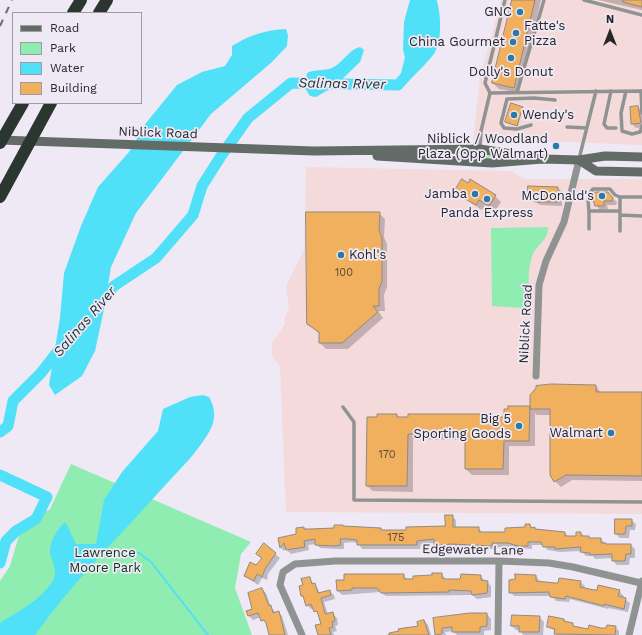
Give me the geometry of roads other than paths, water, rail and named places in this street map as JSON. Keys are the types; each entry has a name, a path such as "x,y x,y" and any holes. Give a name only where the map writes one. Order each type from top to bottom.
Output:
{"highway":[{"path":"65,12 71,0"},
{"path":"74,12 81,0"},
{"path":"100,12 106,0"},
{"path":"0,142 21,104"},
{"path":"0,198 50,104"}],"main road":[{"name":"Niblick Road","path":"0,142 314,151 492,163 543,159 579,160 605,156 642,157"},
{"name":"Niblick Road","path":"314,151 480,149 543,159"},
{"path":"579,160 596,171 642,172"}],"street":[{"name":"Niblick Road","path":"536,376 540,285 546,261 564,222 579,160"},
{"name":"Edgewater Lane","path":"302,635 280,585 280,578 283,572 289,567 302,563 335,561 499,561 573,567 642,582"},
{"path":"498,635 499,561"},
{"path":"629,635 642,582"}],"lane":[{"path":"480,149 481,131 490,92 485,83 505,0"},
{"path":"517,92 544,0"},
{"path":"584,0 642,15"},
{"path":"579,160 596,91"},
{"path":"611,91 604,124 607,128 616,128"},
{"path":"626,91 621,113 622,131 632,134 640,132 642,126"},
{"path":"490,92 642,91 642,113"},
{"path":"531,125 517,129 504,128 501,123 507,99 534,98 555,100"},
{"path":"567,127 587,128"},
{"path":"589,229 589,211 587,201 589,194 593,189 610,189 615,195 620,197 642,197"},
{"path":"620,197 620,231"},
{"path":"589,211 642,216"},
{"path":"343,407 354,422 354,500 642,502"}],"water":[{"path":"410,0 431,0 434,11 434,39 430,50 423,59 398,85 405,57 403,50 404,22"},
{"path":"286,29 288,35 287,46 272,62 211,114 136,213 111,267 95,351 82,376 55,395 49,385 60,318 64,273 81,226 98,187 129,152 146,123 177,85 202,72 225,66 232,55 232,46 239,42 264,32"},
{"path":"360,47 364,50 360,62 335,86 316,97 310,96 305,88 307,73 332,68 352,51"},
{"path":"203,395 209,397 212,404 214,411 213,422 207,435 188,461 79,580 35,635 0,635 0,623 36,599 43,593 53,580 55,573 50,550 55,535 61,526 66,523 76,544 96,544 104,500 122,472 158,431 163,409 190,397"}],"waterway":[{"name":"Salinas River","path":"97,305 114,286 156,258 193,215 202,186 248,118 291,83 398,85 427,54 432,45 435,25 434,11 431,0"},
{"name":"Salinas River","path":"0,432 8,426 13,401 41,373 62,346"},
{"name":"Salinas River","path":"0,475 47,497 36,519 16,531 6,541 0,563"},
{"path":"104,552 139,553 151,562 208,635"}],"railway":[{"path":"0,26 12,0"}],"place":[{"name":"GNC","path":"520,12"},
{"name":"Fatte's Pizza","path":"516,33"},
{"name":"China Gourmet","path":"513,42"},
{"name":"Dolly's Donut","path":"511,58"},
{"name":"Wendy's","path":"514,115"},
{"name":"Niblick / Woodland Plaza (Opp Walmart)","path":"556,146"},
{"name":"Jamba","path":"475,194"},
{"name":"McDonald's","path":"602,196"},
{"name":"Panda Express","path":"487,199"},
{"name":"Kohl's","path":"341,255"},
{"name":"Big 5 Sporting Goods","path":"519,426"},
{"name":"Walmart","path":"611,433"}],"park label":[{"name":"Lawrence Moore Park","path":"105,560"}]}
